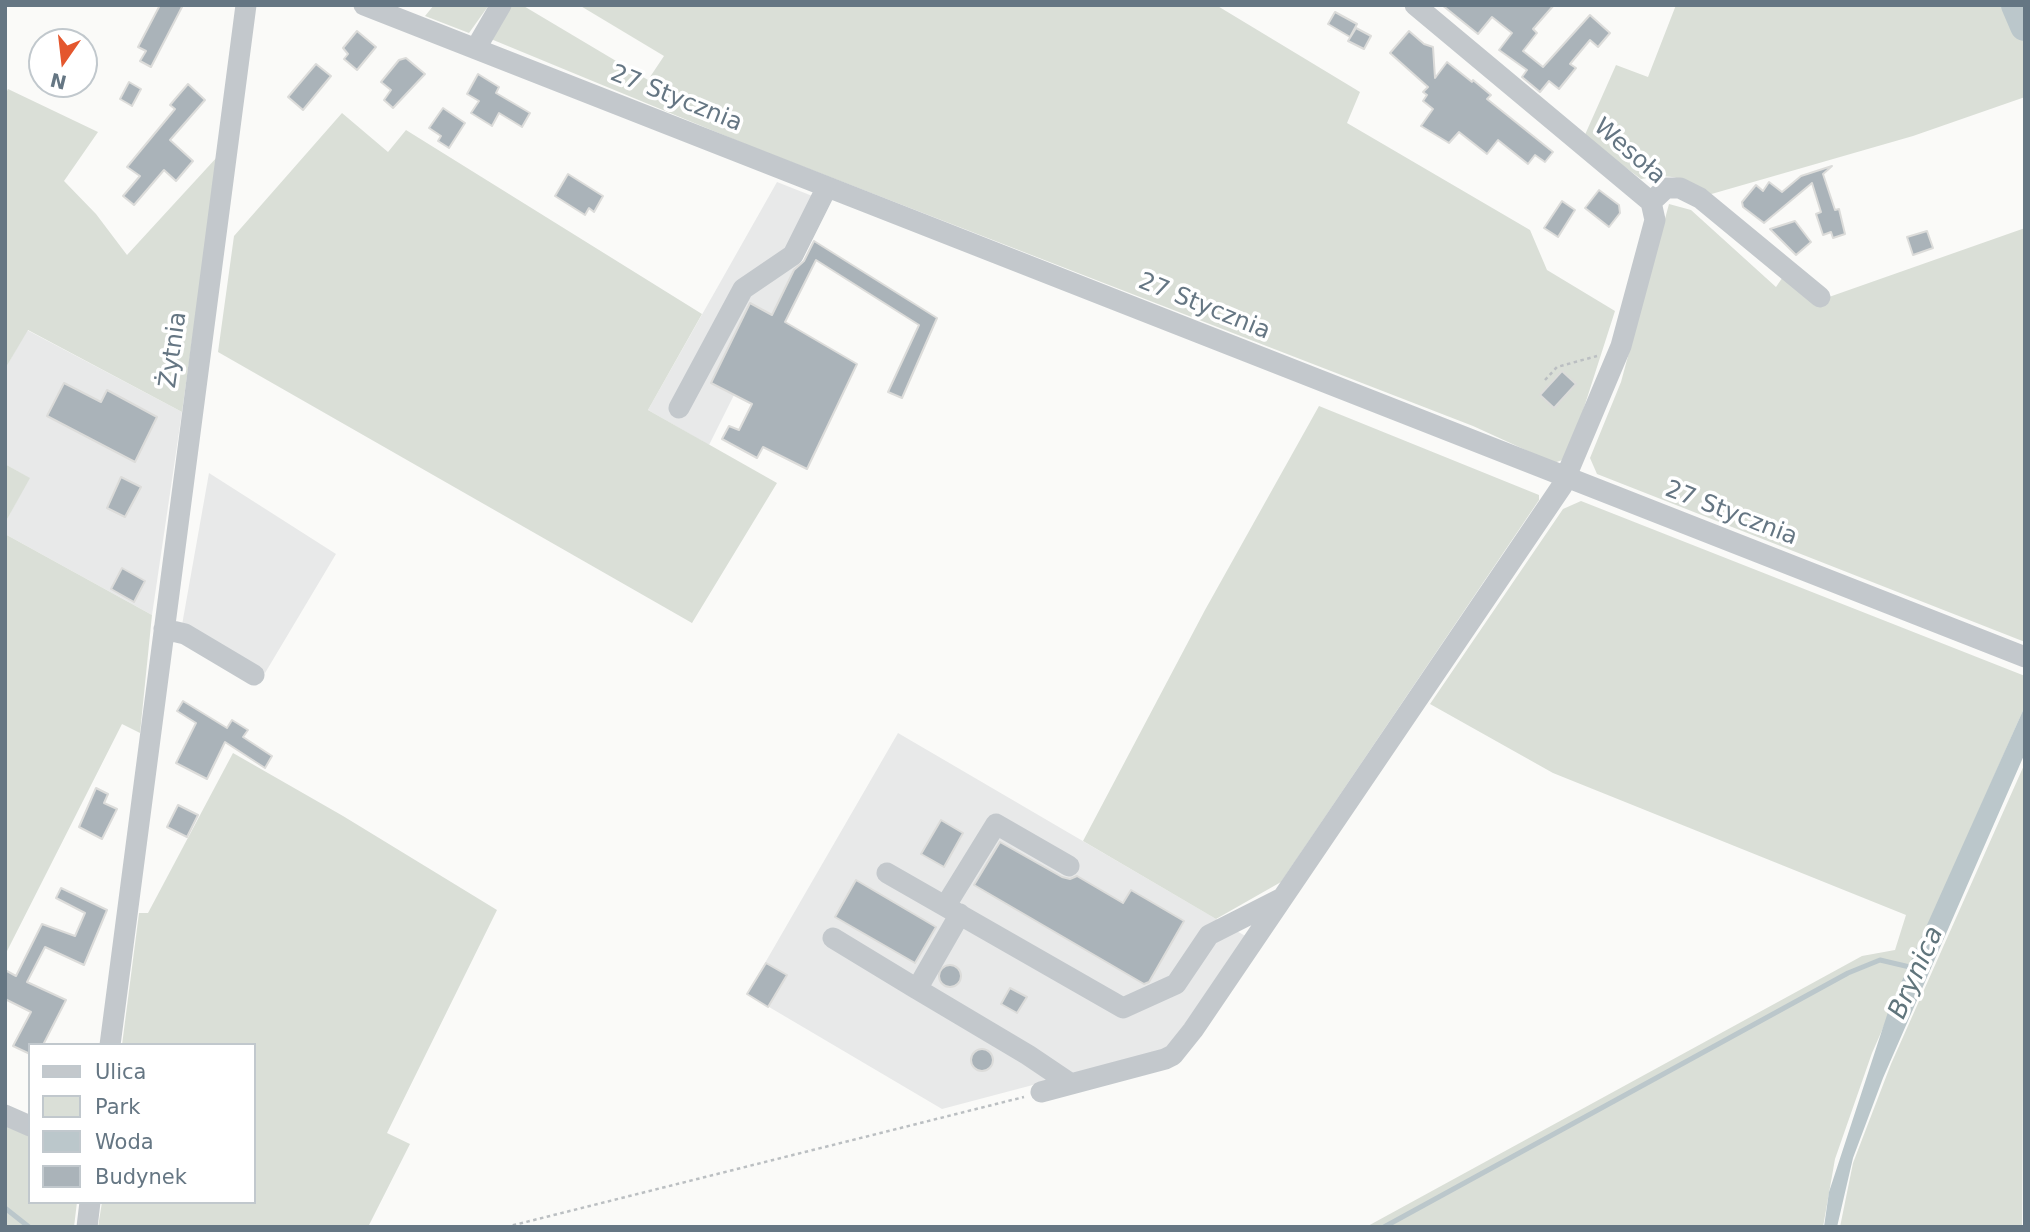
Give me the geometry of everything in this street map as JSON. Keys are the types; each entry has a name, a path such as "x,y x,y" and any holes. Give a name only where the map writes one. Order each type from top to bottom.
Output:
{"street":[{"name":"Żytnia","path":"110,1043 246,5"},
{"name":"27 Stycznia","path":"364,5 2022,656"},
{"path":"476,48 501,5"},
{"name":"Wesoła","path":"1041,1092 1173,1055 1237,968 1280,899 1566,478 1618,356 1655,220 1651,202 1416,5"},
{"path":"679,408 743,289 793,255 827,187"},
{"path":"1651,202 1666,188 1681,188 1700,198 1820,298"},
{"path":"164,629 185,634 254,675"},
{"path":"917,989 996,824 1069,866"},
{"path":"887,873 1123,1008 1176,984 1209,935 1280,899"},
{"path":"833,938 1028,1055 1071,1084"},
{"path":"5,1115 28,1125"},
{"path":"87,1227 90,1204"}],"path":[{"path":"1545,380 1558,367 1573,360 1618,356"},
{"path":"506,1227 1041,1092"}],"shaded area":[{"path":"777,182 830,203 709,445 648,410"},
{"path":"27,330 182,412 152,615 5,534 5,523 29,478 5,464 5,369"},
{"path":"209,473 336,554 265,673 182,625"},
{"path":"898,733 1247,937 1169,1049 942,1109 747,994"}],"green space":[{"path":"434,5 489,5 469,33 425,16"},
{"path":"508,5 522,5 648,80 664,56 579,5 1216,5 1360,92 1347,123 1530,230 1547,270 1615,311 1571,448 1565,459 1554,463 1473,426 750,146 486,37"},
{"path":"1676,5 2025,5 2025,97 1913,136 1708,195 1677,178 1662,176 1641,179 1584,137 1616,65 1648,77"},
{"path":"8,89 98,132 64,181 96,214 127,255 218,156 182,412 28,330 5,369 5,95"},
{"path":"342,113 388,152 406,130 702,314 648,410 777,483 692,623 218,352 234,236"},
{"path":"1669,204 1691,210 1776,287 1791,265 1829,297 2025,228 2025,642 1597,474 1590,458 1621,382"},
{"path":"1319,406 1539,495 1539,500 1281,882 1216,919 1083,841 1205,610"},
{"path":"5,464 30,478 5,523"},
{"path":"1581,501 2025,676 2025,706 1872,1053 1835,1159 1823,1227 1366,1227 1862,956 1895,950 1906,915 1553,773 1430,704 1563,509"},
{"path":"5,534 152,615 140,733 122,724 5,955"},
{"path":"233,753 497,910 387,1133 410,1144 368,1227 98,1227 102,1204 256,1204 256,1043 122,1043 139,913 148,913"},
{"path":"2025,763 2022,1227 1840,1227 1853,1163 1891,1064"},
{"path":"5,1123 28,1134 28,1204 77,1204 74,1227 5,1227"}],"water":[{"path":"2025,706 2025,753 1883,1078 1853,1158 1837,1227 1824,1227 1829,1192 1888,1012"}],"building":[{"path":"160,5 183,5 151,67 140,61 146,51 138,47"},
{"path":"1442,5 1554,5 1533,29 1537,33 1523,51 1543,67 1590,15 1610,33 1598,47 1590,40 1570,64 1576,68 1559,89 1549,81 1540,92 1522,77 1527,70 1499,50 1512,33 1492,17 1478,34"},
{"path":"1335,12 1357,24 1350,37 1328,24"},
{"path":"1356,28 1371,36 1364,49 1348,41"},
{"path":"357,31 376,47 357,70 344,59 348,54 343,48"},
{"path":"1409,31 1424,44 1433,47 1435,78 1447,62 1472,82 1473,80 1491,95 1487,99 1553,152 1545,162 1535,155 1528,164 1498,140 1487,154 1459,132 1449,143 1421,126 1433,109 1423,101 1427,95 1423,92 1428,87 1390,53"},
{"path":"406,58 425,74 393,108 384,100 391,90 381,82 399,60"},
{"path":"316,64 331,76 303,110 288,97"},
{"path":"478,74 499,87 496,93 530,113 522,127 499,113 492,126 471,113 479,101 467,94"},
{"path":"129,82 141,89 132,106 120,99"},
{"path":"188,84 205,100 170,140 193,161 176,181 164,170 134,205 123,196 140,176 127,167 175,109 170,105"},
{"path":"443,108 465,123 449,148 438,141 441,136 429,128"},
{"path":"1832,166 1823,174 1835,210 1839,209 1845,234 1833,238 1831,232 1823,235 1816,214 1821,212 1812,183 1764,223 1743,207 1742,202 1756,185 1763,191 1769,182 1782,192 1801,176"},
{"path":"568,174 603,196 594,212 589,208 585,215 555,196"},
{"path":"1599,190 1619,205 1620,213 1609,227 1585,208"},
{"path":"1562,201 1575,210 1558,237 1544,228"},
{"path":"1795,221 1811,242 1796,255 1770,229"},
{"path":"1927,231 1933,248 1913,255 1907,237"},
{"path":"814,241 937,318 902,398 888,392 919,325 816,260 785,322 857,364 807,469 763,447 757,458 722,439 729,426 739,430 752,404 711,383 750,303 772,315 794,270 804,261"},
{"path":"1562,371 1576,384 1554,408 1540,395"},
{"path":"64,383 101,402 107,390 157,417 135,462 47,416"},
{"path":"121,477 141,487 125,517 107,508"},
{"path":"122,568 145,581 134,602 111,589"},
{"path":"183,701 227,728 232,720 248,730 243,737 272,756 265,768 225,742 207,779 176,763 196,723 177,711"},
{"path":"96,788 108,794 104,803 117,809 102,839 79,827"},
{"path":"178,805 198,815 187,837 167,827"},
{"path":"941,820 963,833 944,867 921,854"},
{"path":"1000,842 1062,877 1070,879 1077,876 1123,903 1131,890 1184,921 1149,982 1144,984 974,885"},
{"path":"856,880 936,927 915,963 835,917"},
{"path":"61,888 107,910 84,965 45,947 27,982 66,1000 44,1043 28,1043 28,1053 13,1046 31,1012 5,999 5,970 16,976 42,924 75,936 85,913 56,898"},
{"path":"766,963 787,975 768,1007 747,994"},
{"path":"950,965 960,972 961,976 954,986 950,987 940,980 939,976 946,966"},
{"path":"1010,988 1027,997 1017,1013 1001,1004"},
{"path":"982,1049 990,1052 993,1060 990,1068 982,1071 974,1068 971,1060 974,1052"}],"waterway":[{"name":"Brynica","path":"2016,5 2025,26"},
{"path":"1384,1227 1848,973 1880,960 1914,968"},
{"path":"5,1208 29,1227"}]}
